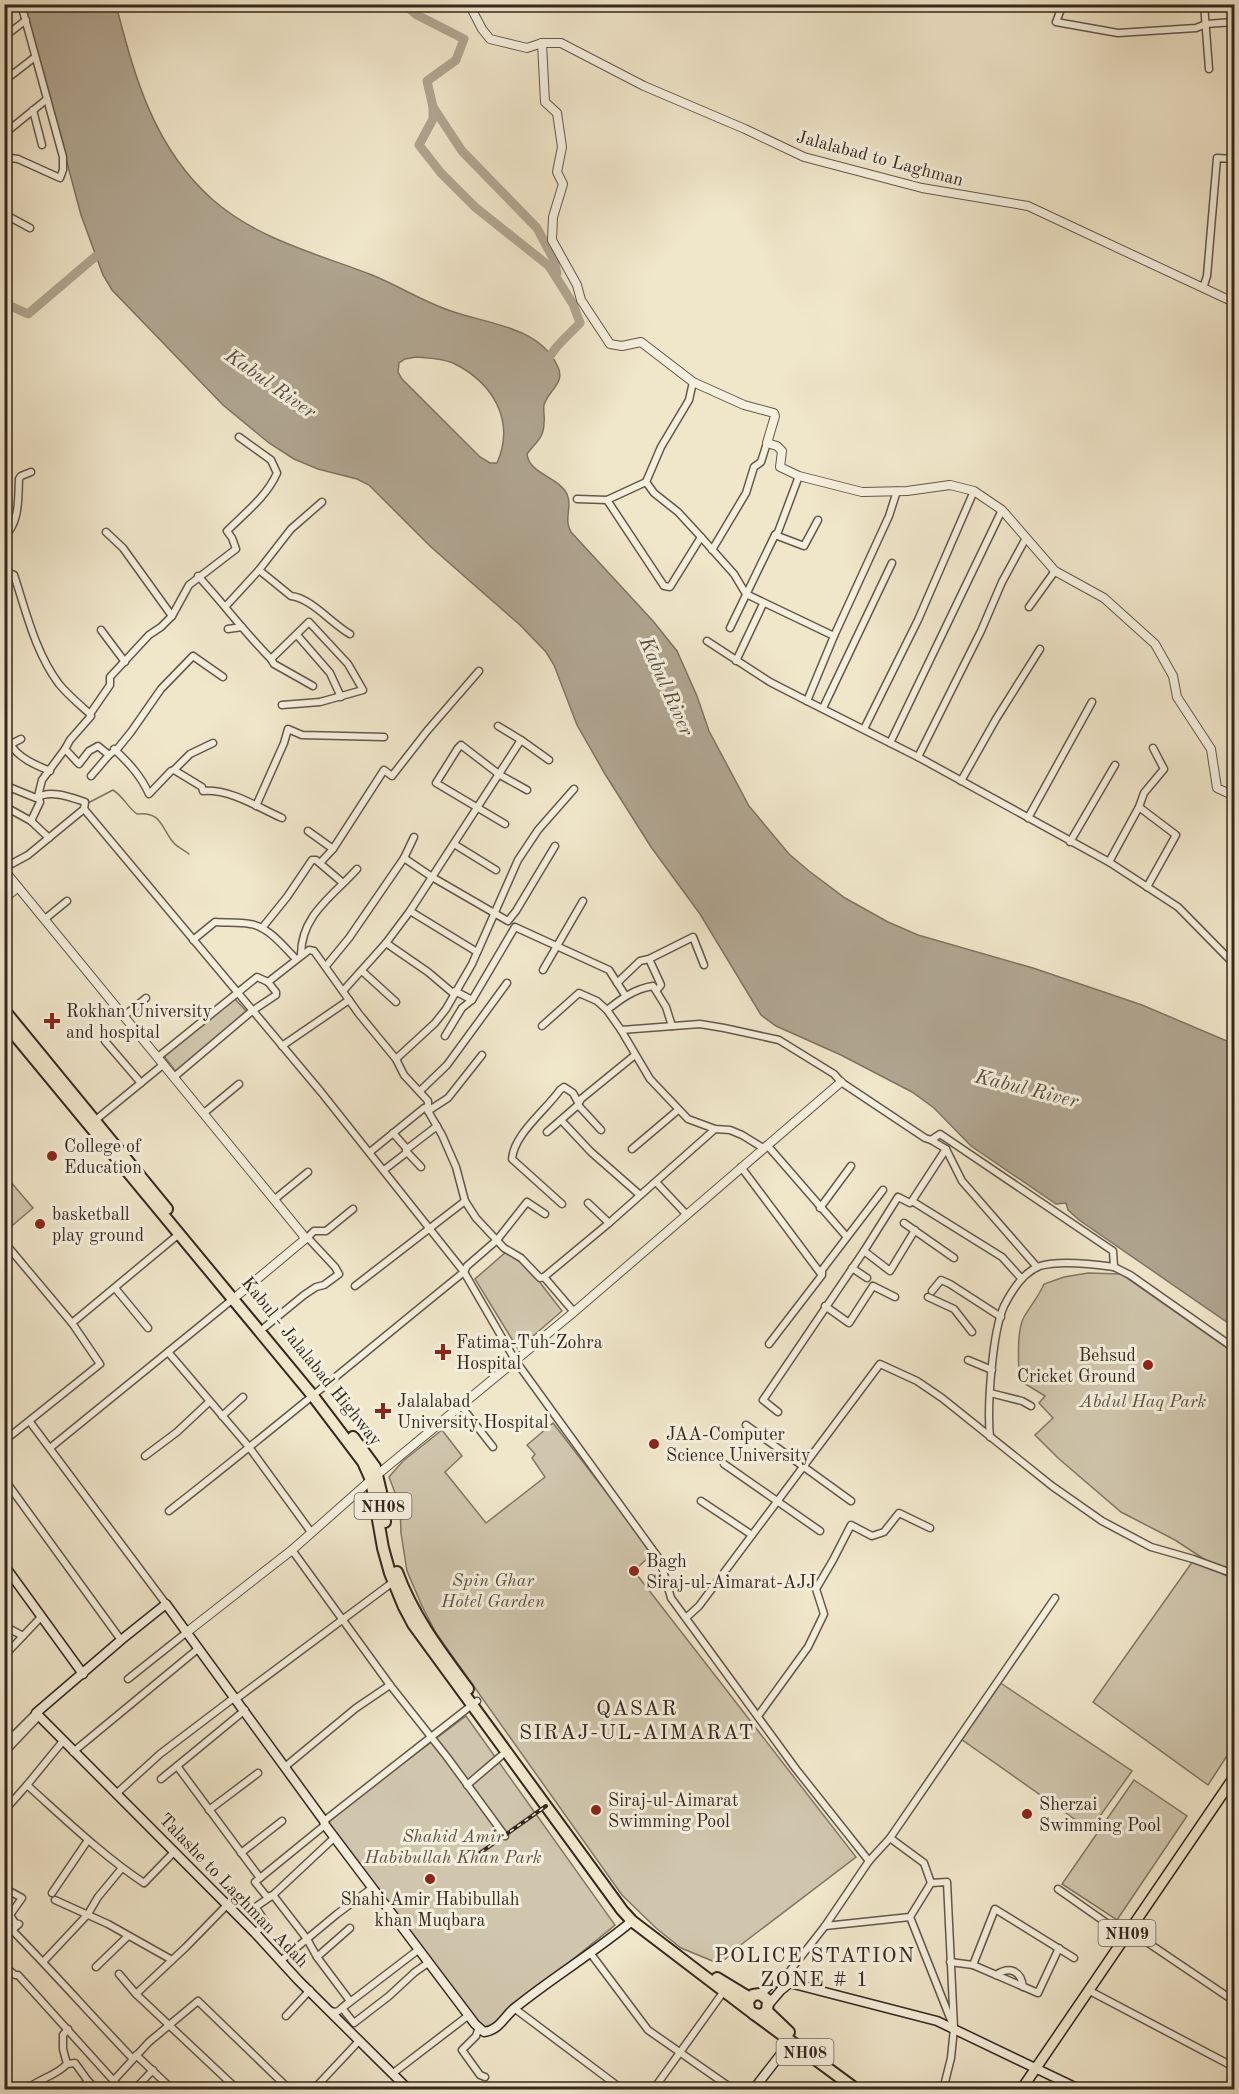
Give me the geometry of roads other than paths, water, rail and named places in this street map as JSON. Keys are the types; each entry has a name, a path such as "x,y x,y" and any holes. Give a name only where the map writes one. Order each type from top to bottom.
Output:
{"highway":[{"name":"Kabul - Jalalabad Highway","path":"4,1010 179,1234 265,1327 315,1393"},
{"name":"Kabul - Jalalabad Highway","path":"4,1022 92,1123 369,1458 390,1547 405,1594 419,1620 475,1704 622,1911 724,1991 753,2004"},
{"name":"Kabul - Jalalabad Highway","path":"475,1704 630,1910 753,2004 790,2041 858,2089"},
{"name":"Kabul - Jalalabad Highway","path":"753,2004 766,1997 768,2007 785,2029 858,2089"},
{"path":"753,2004 761,2014 768,2007"}],"main road":[{"path":"4,1565 83,1674"},
{"path":"37,1715 121,1640 166,1604 286,1766 334,1837 418,1950 484,2032 495,2030 514,2008 591,1954 632,1921"},
{"name":"Talashe to Laghman Adah","path":"37,1715 409,2090"},
{"name":"NH09","path":"1021,2090 1234,1777"},
{"path":"768,2007 786,1982"},
{"path":"753,2004 772,1983 786,1982 937,2021 1082,2090"},
{"path":"753,2090 790,2041"},
{"path":"1229,2090 1234,2075"}],"street":[{"path":"4,157 18,159 60,178 63,170 63,157 21,4"},
{"name":"Jalalabad to Laghman","path":"470,4 482,29 490,39 527,48 542,43 561,43 644,86 804,157 922,188 1028,206 1229,300 1234,300"},
{"path":"1063,4 1056,22 1118,33 1196,28 1206,24 1234,22"},
{"path":"1204,4 1209,69"},
{"path":"4,37 26,20"},
{"path":"542,43 545,102 557,113 562,147 557,172 563,184 553,217 552,240 577,285 581,300 610,344 622,346 640,342 693,381 744,405 774,413 761,462 754,467 746,493 712,550"},
{"path":"4,81 35,57"},
{"path":"4,134 47,99"},
{"path":"33,110 42,145"},
{"path":"1203,288 1207,276 1216,158 1234,159"},
{"path":"4,214 30,228"},
{"path":"577,499 607,500 646,482 661,447 689,400 693,381"},
{"path":"31,821 39,799 42,780 70,740 91,716 90,714 110,685 110,677 149,635 172,616 189,585 236,549 227,531 259,500 272,483 277,473 271,460 239,437"},
{"path":"767,443 782,451 780,467 799,476 862,492 950,485 974,491 1002,510 1055,571 1104,598 1155,644 1173,676 1178,697 1210,748 1217,788 1234,795"},
{"path":"4,537 18,514 19,479 31,472"},
{"path":"730,628 778,532 799,476"},
{"path":"646,482 654,493 678,512 701,537 734,574 746,594 834,636"},
{"path":"807,701 834,636 890,516 897,491"},
{"path":"864,729 918,620 974,491"},
{"path":"607,500 664,586 670,587 701,537"},
{"path":"226,606 259,570 291,529 322,502"},
{"path":"890,743 1002,510"},
{"path":"775,535 804,546 818,520"},
{"path":"106,532 123,548 172,616"},
{"path":"918,758 981,631 1002,582 1026,538"},
{"path":"823,708 892,563"},
{"path":"259,570 291,596 296,596 319,610 350,634"},
{"path":"4,571 14,575 35,640 48,666 59,684 90,714"},
{"path":"1029,607 1055,571"},
{"path":"198,576 274,664 313,686"},
{"path":"736,661 763,604"},
{"path":"271,659 309,622 348,664 363,690 306,704 282,705"},
{"path":"228,629 242,627"},
{"path":"100,630 125,662"},
{"path":"297,635 330,673 341,697"},
{"path":"707,641 770,682 864,729 1109,862 1178,907 1234,964"},
{"path":"961,781 996,719 1040,649"},
{"path":"91,776 136,726 161,689 193,656 223,677"},
{"path":"320,863 333,849 384,770 392,776 479,671"},
{"path":"1028,818 1092,702"},
{"path":"498,726 549,760"},
{"path":"256,806 288,729 302,735 384,737"},
{"path":"21,739 11,744 13,749 50,771"},
{"path":"343,991 386,943 410,911 521,740"},
{"path":"114,749 135,770 149,794 190,754 213,743"},
{"path":"65,749 79,764 89,751 98,746 108,755"},
{"path":"505,824 436,783 458,748 460,746 500,775 527,790"},
{"path":"1109,862 1139,807 1144,793 1164,769 1153,748"},
{"path":"1071,842 1115,765"},
{"path":"174,770 202,787 203,791 221,792 237,797 282,818"},
{"path":"4,785 39,799 55,794 84,805 370,1152 464,1272 515,1360 660,1560 671,1598 796,1769 869,1862"},
{"path":"396,1059 435,1023 446,1009 477,952 518,860 538,830 574,789"},
{"path":"84,805 28,855 4,869 306,1239 335,1266 339,1274 304,1295 265,1327"},
{"path":"4,806 31,821 49,838"},
{"path":"1139,807 1176,835 1147,887"},
{"path":"308,831 333,849"},
{"path":"326,966 349,938 404,858 414,837"},
{"path":"454,844 496,870"},
{"path":"404,858 508,921 555,846"},
{"path":"262,928 312,860 320,863 343,883"},
{"path":"298,957 301,942 317,910 357,869"},
{"path":"4,899 18,886"},
{"path":"45,919 66,901"},
{"path":"543,970 583,901"},
{"path":"410,911 477,952"},
{"path":"193,940 215,922 252,924 262,928 298,957"},
{"path":"446,1036 462,1008 472,1000 515,927 609,970 625,995"},
{"path":"617,983 640,961 649,959 693,937 704,965"},
{"path":"386,943 455,992 472,1000"},
{"path":"268,982 298,957 309,950 314,951 396,1059 412,1086 420,1091 428,1101 428,1109 456,1167 465,1201 476,1218 504,1248 521,1258 540,1278 609,1223 715,1129"},
{"path":"649,959 661,985 657,990"},
{"path":"362,970 396,1002"},
{"path":"158,1057 257,977 268,982 276,995 252,1011 174,1077"},
{"path":"420,1091 447,1065 507,983"},
{"path":"607,1010 625,995 644,987 653,987 666,1007 672,1026"},
{"path":"542,1026 579,993 597,1001 607,1010 621,1030 650,1079 678,1110 688,1119 715,1129 730,1130 765,1146 846,1236"},
{"path":"124,1016 146,998"},
{"path":"282,1046 349,1000"},
{"path":"621,1030 700,1024 779,1040 946,1149 962,1181 1037,1267"},
{"path":"105,1041 141,1083"},
{"path":"370,1152 424,1108 428,1109 448,1098 482,1055"},
{"path":"547,1132 635,1055"},
{"path":"300,1068 305,1061"},
{"path":"92,1123 164,1064"},
{"path":"128,1679 292,1550 374,1478 574,1312 841,1082"},
{"path":"204,1113 239,1084"},
{"path":"562,1203 512,1159 512,1152 518,1140 564,1087 573,1093 578,1103 601,1130"},
{"path":"632,1149 678,1110"},
{"path":"561,1120 591,1152 640,1195"},
{"path":"384,1170 437,1126"},
{"path":"393,1133 421,1167"},
{"path":"931,1140 940,1134 1113,1251 1114,1267"},
{"path":"912,1201 946,1149"},
{"path":"820,1208 851,1166"},
{"path":"741,1167 822,1275"},
{"path":"275,1199 308,1172"},
{"path":"656,1182 686,1214"},
{"path":"769,1344 822,1275 822,1270 846,1236 883,1190"},
{"path":"778,1412 763,1400 898,1197 910,1203 912,1201 1002,1257 1021,1278"},
{"path":"355,1286 465,1201"},
{"path":"169,1511 248,1450 464,1272 467,1266 497,1240 527,1202 545,1214"},
{"path":"588,1203 609,1223"},
{"path":"50,1448 315,1231 326,1231 353,1209"},
{"path":"904,1223 938,1249 954,1258"},
{"path":"864,1251 890,1271 915,1230"},
{"path":"72,1323 179,1234"},
{"path":"4,1242 72,1323 100,1364 4,1441"},
{"path":"990,1437 988,1419 990,1393 998,1329 1004,1307 1021,1278 1042,1265 1080,1263 1114,1267 1130,1275 1234,1348"},
{"path":"852,1268 867,1278"},
{"path":"544,1277 574,1312"},
{"path":"932,1291 941,1280 1001,1317"},
{"path":"825,1306 849,1323 873,1286 895,1297"},
{"path":"115,1288 148,1328"},
{"path":"928,1297 954,1310 972,1332"},
{"path":"168,1352 249,1447 311,1532"},
{"path":"968,1360 993,1370"},
{"path":"687,1617 699,1606 880,1364 921,1384 942,1398 1052,1486 1102,1521 1151,1547 1234,1574"},
{"path":"990,1393 1022,1401 1031,1406"},
{"path":"222,1416 243,1397"},
{"path":"145,1456 177,1432 209,1402"},
{"path":"461,1406 493,1447"},
{"path":"30,1422 166,1604"},
{"path":"746,1425 851,1501"},
{"path":"724,1464 820,1531"},
{"path":"4,1479 121,1640"},
{"path":"701,1501 752,1535"},
{"path":"758,1716 808,1647 824,1614 816,1589 834,1560 851,1525 872,1536 884,1532 899,1513 930,1528"},
{"path":"292,1550 390,1685 505,1836"},
{"path":"116,1794 160,1754 389,1585"},
{"path":"786,1982 869,1862 890,1838 1055,1598"},
{"path":"4,1656 41,1617"},
{"path":"5,1628 23,1636"},
{"path":"73,1752 199,1648"},
{"path":"286,1766 356,1707 390,1685"},
{"path":"273,1895 267,1897 255,1882 431,1736 475,1704"},
{"path":"161,1779 245,1710"},
{"path":"4,1745 37,1715"},
{"path":"4,1753 37,1715"},
{"path":"4,1728 13,1736"},
{"path":"4,1811 63,1741"},
{"path":"467,1785 501,1756"},
{"path":"177,1766 260,1878"},
{"path":"209,1810 258,1773"},
{"path":"27,1785 88,1840 144,1883 174,1852"},
{"path":"241,1853 282,1821"},
{"path":"255,1933 266,1923 256,1908 273,1895 334,1837"},
{"path":"890,1838 924,1863 931,1882"},
{"path":"52,1893 88,1840"},
{"path":"43,1962 88,1914 98,1897 122,1868"},
{"path":"910,1917 931,1882"},
{"path":"931,1882 947,1882 954,2028 951,2058 943,2090"},
{"path":"4,1888 22,1898 10,1915 15,1923 19,1924 4,1939"},
{"path":"284,1958 372,1888"},
{"path":"1058,1889 1234,2001"},
{"path":"273,1895 350,2001"},
{"path":"55,1900 108,1924 172,1960"},
{"path":"136,1994 227,1905"},
{"path":"973,1965 994,1909 1074,1958"},
{"path":"825,1926 910,1917"},
{"path":"910,1917 954,2028"},
{"path":"317,1957 351,1929"},
{"path":"12,1930 135,2057 153,2070 173,2090"},
{"path":"96,1967 128,1936"},
{"path":"950,1962 973,1965 1038,1993 1059,1948"},
{"path":"418,1950 342,2007 354,2023 428,1963"},
{"path":"591,1954 648,2030 734,2090"},
{"path":"4,1966 18,1975 122,2090"},
{"path":"996,1976 1007,1969 1013,1970 1022,1977 1023,1987"},
{"path":"119,1974 136,1994 238,2090"},
{"path":"286,2016 310,1990"},
{"path":"1088,1990 1234,2067"},
{"path":"653,2090 724,1991"},
{"path":"114,2080 135,2057 198,2001 290,2090"},
{"path":"330,2011 337,2012 350,2001"},
{"path":"514,2008 623,2090"},
{"path":"392,2074 469,2015"},
{"path":"67,2064 63,2049 63,2035 68,2029"},
{"path":"484,2032 478,2030 476,2036 462,2050 480,2075 485,2077"},
{"path":"313,2090 359,2041"},
{"path":"26,2090 35,2082 62,2070 67,2064 75,2063 97,2090"},
{"path":"134,2090 153,2070"},
{"path":"79,2090 88,2081"}],"water":[{"name":"Kabul River","path":"25,5 116,5 139,85 161,135 193,180 231,214 269,236 372,275 441,307 525,334 548,352 557,365 560,377 544,405 544,428 539,440 527,454 529,461 538,471 558,483 567,494 569,499 568,522 571,532 653,621 677,651 697,696 709,731 749,806 789,854 845,898 888,922 918,935 1033,968 1142,1005 1234,1044 1234,1327 1079,1220 1068,1210 1066,1203 1056,1204 971,1146 934,1108 912,1092 841,1055 776,1026 761,1015 700,914 651,847 605,774 577,725 554,665 546,652 520,625 431,547 369,485 294,459 269,443 223,405 112,290 103,275 81,215","holes":["416,357 453,363 467,371 489,392 502,417 504,432 497,463 490,463 480,457 402,379 398,372 399,363"]}],"waterway":[{"path":"404,4 417,15 464,39 456,60 427,81 433,107 433,119 419,145 441,173 475,207 549,266 573,304 580,323 557,347 547,363"},
{"path":"433,107 462,151 537,228 554,260 557,273"},
{"path":"4,303 28,314 96,256 108,256"},
{"path":"88,803 113,790 137,814 151,815 160,821 173,842 189,854"}],"railway":[{"path":"466,1863 546,1806"}],"place":[{"name":"Rokhan University and hospital","path":"52,1021"},
{"name":"College of Education","path":"52,1156"},
{"name":"basketball play ground","path":"40,1224"},
{"name":"Fatima-Tuh-Zohra Hospital","path":"443,1352"},
{"name":"Behsud Cricket Ground","path":"1148,1365"},
{"name":"Jalalabad University Hospital","path":"383,1411"},
{"name":"JAA-Computer Science University","path":"654,1444"},
{"name":"Bagh Siraj-ul-Aimarat-AJJ","path":"634,1571"},
{"name":"Siraj-ul-Aimarat Swimming Pool","path":"596,1810"},
{"name":"Sherzai Swimming Pool","path":"1027,1814"},
{"name":"Shahi Amir Habibullah khan Muqbara","path":"430,1879"}],"district":[{"name":"QASAR SIRAJ-UL-AIMARAT","path":"637,1720"},
{"name":"POLICE STATION ZONE # 1","path":"815,1967"}],"park label":[{"name":"Abdul Haq Park","path":"1143,1401"},
{"name":"Spin Ghar Hotel Garden","path":"493,1590"},
{"name":"Shahid Amir Habibullah Khan Park","path":"453,1846"}]}
